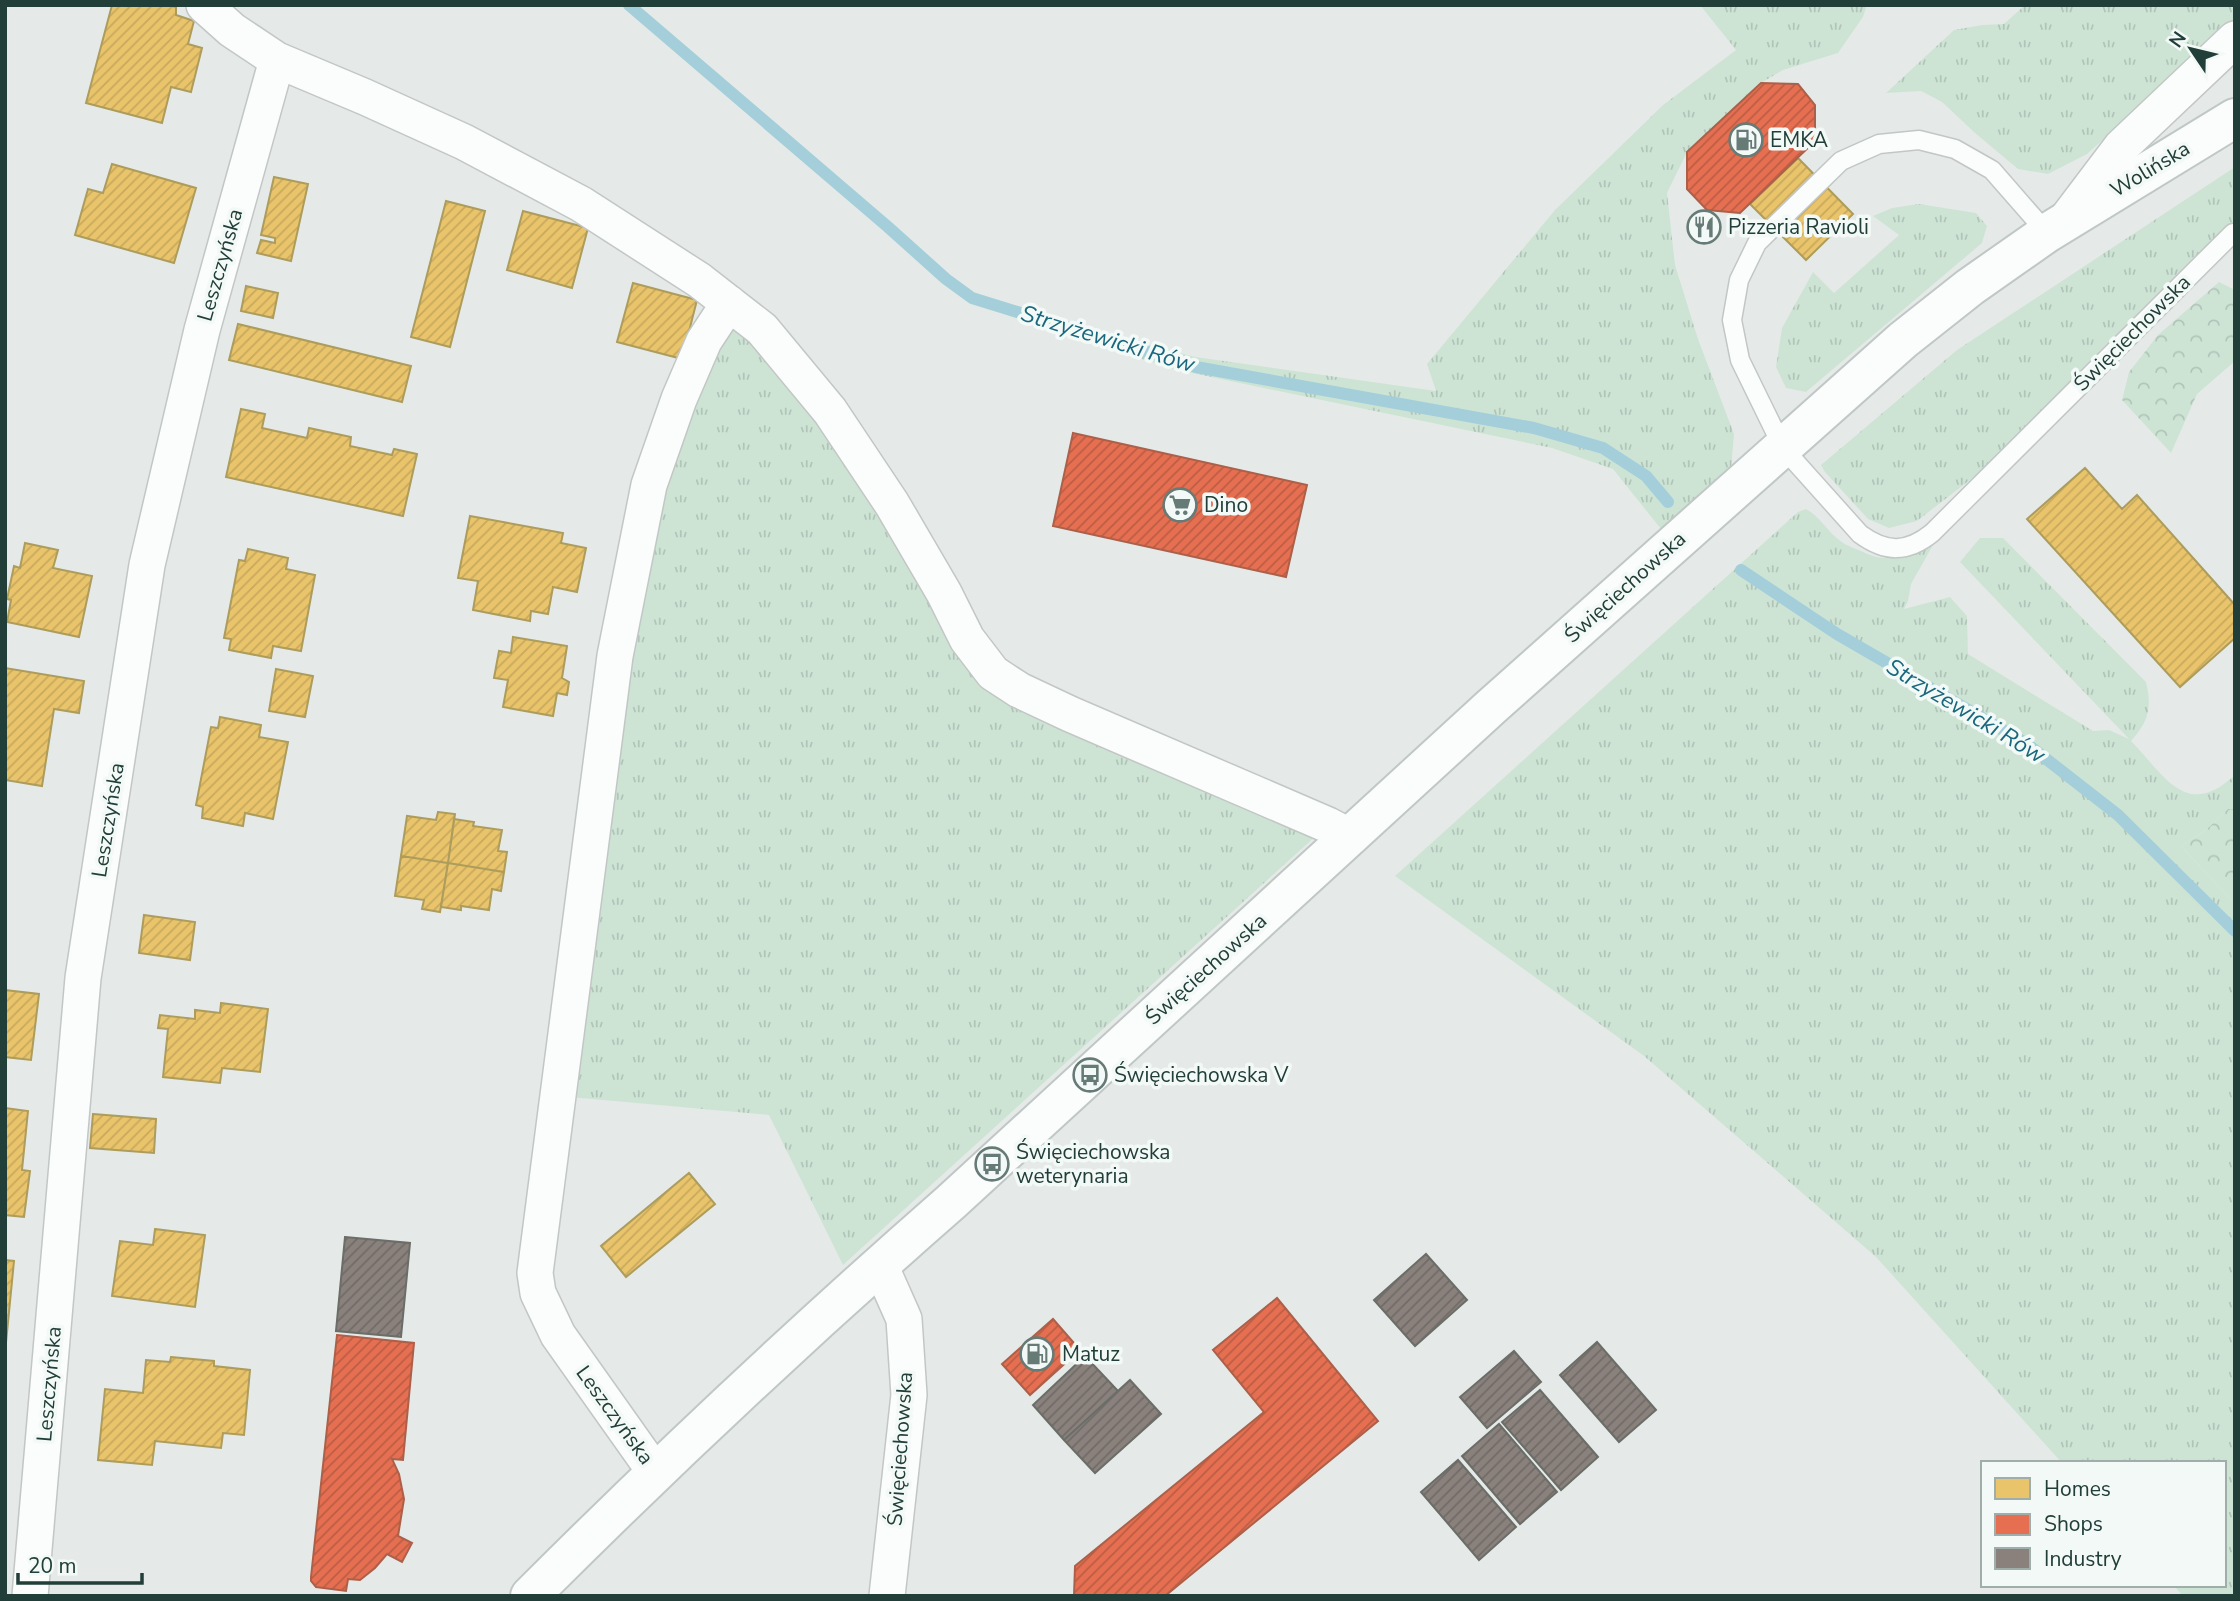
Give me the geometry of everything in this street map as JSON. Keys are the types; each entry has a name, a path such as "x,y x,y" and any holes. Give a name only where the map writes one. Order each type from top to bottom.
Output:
{"street":[{"path":"204,5 232,30 277,60 464,142 581,204 699,280 762,329 831,411 892,504 944,593 967,639 993,673 1019,690 1070,714 1351,837"},
{"name":"Święciechowska","path":"887,1596 909,1395 904,1320 880,1265 1491,707 1903,340 1970,287 2056,227 2120,147 2235,39"},
{"name":"Leszczyńska","path":"30,1596 83,978 147,565 202,330 277,60"},
{"name":"Wolińska","path":"2056,227 2235,118"},
{"name":"Leszczyńska","path":"655,1472 558,1335 538,1293 535,1273 613,670 626,604 654,473 679,399 704,341 729,303"},
{"name":"Leszczyńska","path":"530,1596 655,1472 880,1265"}],"lane":[{"path":"1783,448 1740,360 1732,320 1739,280 1757,243 1841,160 1879,144 1892,142 1919,140 1955,149 1992,170 2056,227"},
{"name":"Święciechowska","path":"1783,448 1860,534 1873,543 1896,548 1919,544 2233,233"}],"green space":[{"path":"1700,5 1867,5 1863,17 1838,53 1783,70 1761,83 1687,152 1667,193 1675,265 1698,339 1734,434 1731,470 1673,544 1613,469 1552,448 1173,369 1007,315 972,298 1195,357 1436,391 1427,364 1555,210 1663,105 1736,50"},
{"path":"2025,5 2235,5 2235,20 2087,154 2048,174 2018,169 1942,102 1921,91 1886,93 1954,30 2004,24"},
{"path":"2235,167 2235,231 2002,455 1917,521 1889,528 1868,519 1825,472 1821,465 1957,350"},
{"path":"1919,204 1976,213 1987,226 1982,243 1806,392 1786,388 1776,367 1782,328 1813,272 1834,293 1899,235 1873,216 1892,208"},
{"path":"2219,282 2235,290 2235,361 2197,394 2171,453 2122,400 2129,372 2158,335"},
{"path":"714,327 762,329 993,673 1328,825 843,1265 769,1115 558,1096 615,656"},
{"path":"1806,509 1844,543 1882,558 1900,556 1937,538 1911,584 1904,609 1950,597 1967,616 1968,654 2093,731 2109,730 2129,739 1960,562 1980,538 2003,538 2146,682 2148,713 2142,727 2131,741 2166,779 2190,794 2203,794 2218,788 2235,775 2235,809 2228,809 2206,830 2181,846 2235,904 2235,1596 2183,1596 2175,1587 2226,1587 2226,1461 2060,1461 1876,1257 1644,1056 1395,876 1798,512"},
{"path":"2228,809 2235,809 2235,904 2181,846 2206,830"}],"building: Homes":[{"path":"112,5 168,5 176,7 176,15 194,21 188,44 202,48 191,92 171,87 162,123 86,103"},
{"path":"1798,158 1853,214 1806,260 1750,204"},
{"path":"112,164 196,188 174,263 75,235 88,189 103,193"},
{"path":"274,177 308,184 291,261 257,253 261,240 275,243 275,238 261,235"},
{"path":"446,201 485,211 450,347 411,337"},
{"path":"523,211 588,228 572,288 507,270"},
{"path":"633,283 697,300 682,359 617,342"},
{"path":"246,286 278,293 273,318 241,311"},
{"path":"238,324 411,366 402,402 229,360"},
{"path":"241,409 265,414 262,428 307,438 309,428 351,437 350,446 392,455 394,449 417,454 403,516 226,477"},
{"path":"2085,468 2122,509 2137,495 2235,605 2235,638 2180,687 2027,519"},
{"path":"470,516 563,533 561,543 586,548 577,592 553,587 548,614 531,611 530,621 473,610 478,581 458,578"},
{"path":"25,543 58,550 53,568 92,576 79,637 7,622 11,600 7,599 14,566 20,568"},
{"path":"248,549 288,558 286,569 315,575 301,651 273,646 271,658 229,650 231,639 224,638 239,560 245,561"},
{"path":"513,637 567,646 562,678 569,682 567,695 557,693 553,716 503,707 508,680 494,678 499,651 511,653"},
{"path":"5,668 84,681 79,713 54,709 42,786 5,780"},
{"path":"276,669 313,676 305,717 269,711"},
{"path":"220,717 261,725 259,737 288,742 273,819 245,813 243,826 202,818 203,807 196,805 211,727 218,728"},
{"path":"438,812 455,814 448,863 401,856 407,816 436,820"},
{"path":"454,819 474,822 473,826 502,830 498,851 507,852 504,872 448,863"},
{"path":"401,856 448,863 440,912 422,909 424,900 395,896"},
{"path":"448,863 504,872 501,891 492,889 489,910 461,906 461,910 441,907"},
{"path":"144,915 195,922 190,960 139,953"},
{"path":"5,990 39,994 31,1060 5,1057"},
{"path":"221,1003 268,1009 260,1072 222,1068 220,1083 163,1077 168,1029 158,1028 160,1015 195,1019 195,1010 220,1013"},
{"path":"5,1108 28,1111 22,1170 30,1171 24,1217 5,1215"},
{"path":"93,1114 156,1119 154,1153 90,1148"},
{"path":"689,1173 715,1204 626,1277 601,1246"},
{"path":"155,1229 205,1235 195,1307 112,1296 120,1241 153,1245"},
{"path":"5,1260 14,1261 5,1353"},
{"path":"171,1357 214,1361 214,1366 250,1370 244,1435 223,1433 221,1448 155,1441 152,1465 98,1460 105,1389 143,1393 146,1360 170,1362"}],"building: Shops":[{"path":"1761,83 1798,84 1815,105 1815,141 1740,213 1707,210 1687,189 1687,152"},
{"name":"Dino","path":"1073,433 1307,485 1286,577 1053,526"},
{"path":"1277,1298 1378,1421 1165,1596 1074,1596 1075,1566 1264,1412 1213,1350"},
{"path":"1053,1319 1080,1350 1030,1395 1002,1364"},
{"path":"337,1335 414,1343 403,1460 392,1459 399,1474 404,1499 398,1536 412,1543 402,1562 387,1554 360,1580 348,1579 346,1591 316,1587 311,1581"}],"building: Industry":[{"path":"345,1237 410,1243 401,1337 336,1331"},
{"path":"1426,1254 1467,1300 1415,1346 1374,1300"},
{"path":"1597,1342 1656,1410 1619,1442 1560,1375"},
{"path":"1514,1351 1541,1382 1487,1428 1460,1397"},
{"path":"1085,1356 1118,1391 1064,1440 1033,1405"},
{"path":"1130,1380 1161,1414 1095,1473 1064,1440"},
{"path":"1540,1390 1598,1457 1561,1490 1502,1422"},
{"path":"1499,1424 1557,1492 1520,1524 1462,1456"},
{"path":"1458,1460 1516,1527 1479,1560 1421,1492"}],"waterway":[{"name":"Strzyżewicki Rów","path":"629,5 946,279 972,298 1196,367 1534,428 1603,448 1646,476 1668,502"},
{"name":"Strzyżewicki Rów","path":"1741,570 1837,634 2027,744 2118,815 2235,931"}],"place":[{"name":"EMKA","path":"1746,140"},
{"name":"Pizzeria Ravioli","path":"1704,227"},
{"name":"Dino","path":"1180,505"},
{"name":"Święciechowska V","path":"1090,1075"},
{"name":"Święciechowska weterynaria","path":"992,1164"},
{"name":"Matuz","path":"1037,1354"}]}
